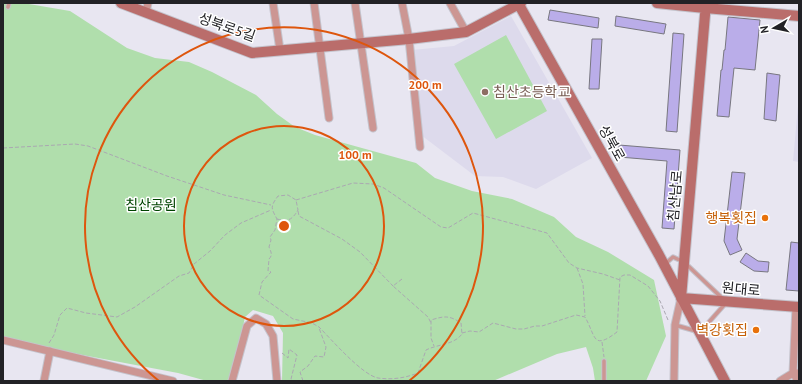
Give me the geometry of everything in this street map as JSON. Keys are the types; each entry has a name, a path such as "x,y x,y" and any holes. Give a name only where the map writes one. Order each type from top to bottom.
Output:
{"main road":[{"name":"성북로5길","path":"121,3 147,8 252,53 409,39 466,32 519,3"},
{"name":"성북로","path":"519,3 664,264 681,298"},
{"path":"657,3 706,6 799,16"},
{"name":"침산남로","path":"681,298 706,6"},
{"path":"681,298 725,381"},
{"name":"원대로","path":"681,298 798,307"}],"street":[{"name":"성북로5길","path":"273,3 280,50"},
{"path":"314,3 329,118"},
{"path":"355,3 373,128"},
{"path":"402,3 409,39 420,148"},
{"path":"450,3 466,32"},
{"path":"674,381 675,325 681,298"},
{"path":"798,307 796,373 798,381"},
{"path":"232,381 248,326 256,318 266,324 273,336 277,381"},
{"path":"3,340 173,381"},
{"path":"44,381 50,351"},
{"path":"780,381 796,373"}],"lane":[{"path":"664,264 673,257 684,262 727,302 699,332 675,325"},
{"path":"604,361 604,381"}],"path":[{"path":"3,148 75,144 88,146 167,176 224,195 272,205"},
{"path":"296,200 353,183 373,184 384,188 442,227 448,228 473,213 547,233 569,264 577,268 603,274 620,280"},
{"path":"431,324 428,317 393,286 360,252 299,216 296,200 288,195 278,196 272,205 272,209 277,219 275,230 270,237 271,240 269,247 272,256 269,259 268,272 271,272 262,282 259,295 293,319 312,323 318,327 361,369 376,378 402,379 418,373 426,350 434,346 455,341 462,334 470,331 479,332 493,323 516,329 524,329 542,326 576,315 585,317"},
{"path":"50,351 49,343 54,335 60,315 67,308 86,313 117,317 135,307 179,276 189,273 194,264 210,251 225,235 241,223 272,209"},
{"path":"277,219 285,221 293,218 298,210"},
{"path":"577,268 583,284 585,317 591,327 592,335 597,340 607,340 617,332 620,277 624,275 630,275 648,286 660,301 667,319 675,325"},
{"path":"393,286 402,279"},
{"path":"434,346 431,338 431,320 441,317 452,317 461,323 462,334"},
{"path":"303,381 300,372 308,366 315,356 324,357 326,347 318,327"},
{"path":"602,341 604,361"},
{"path":"280,351 288,358 290,349 297,355 291,379 292,381"}],"shaded area":[{"name":"침산초등학교","path":"511,16 592,158 536,189 503,177 475,176 421,135 412,50 454,46"},
{"path":"799,95 799,162 793,161"}],"green space":[{"name":"침산공원","path":"3,3 23,3 70,11 127,48 155,58 189,62 212,72 256,95 277,114 295,127 315,135 416,163 435,178 472,191 512,199 554,217 576,237 608,252 654,280 666,336 646,381 595,381 593,368 586,347 557,354 493,381 282,381 283,333 273,316 253,310 245,317 232,378 225,381 207,381 178,373 3,340"},
{"path":"506,35 547,111 496,139 454,64"}],"building":[{"path":"550,10 599,18 598,28 548,20"},
{"path":"616,16 666,24 664,34 615,26"},
{"path":"728,17 760,20 755,70 734,68 729,117 717,116"},
{"path":"673,33 684,34 677,132 666,131"},
{"path":"592,39 602,39 599,89 589,89"},
{"path":"767,73 780,75 776,121 764,119"},
{"path":"619,145 680,150 674,229 662,228 667,161 619,157"},
{"path":"732,172 745,173 737,239 742,250 730,255 724,241"},
{"path":"791,242 799,243 799,291 786,290"},
{"path":"746,253 758,261 769,262 768,272 754,271 740,262"}],"place":[{"name":"침산초등학교","path":"485,92"},
{"name":"행복횟집","path":"765,218"},
{"name":"벽강횟집","path":"756,330"}]}
